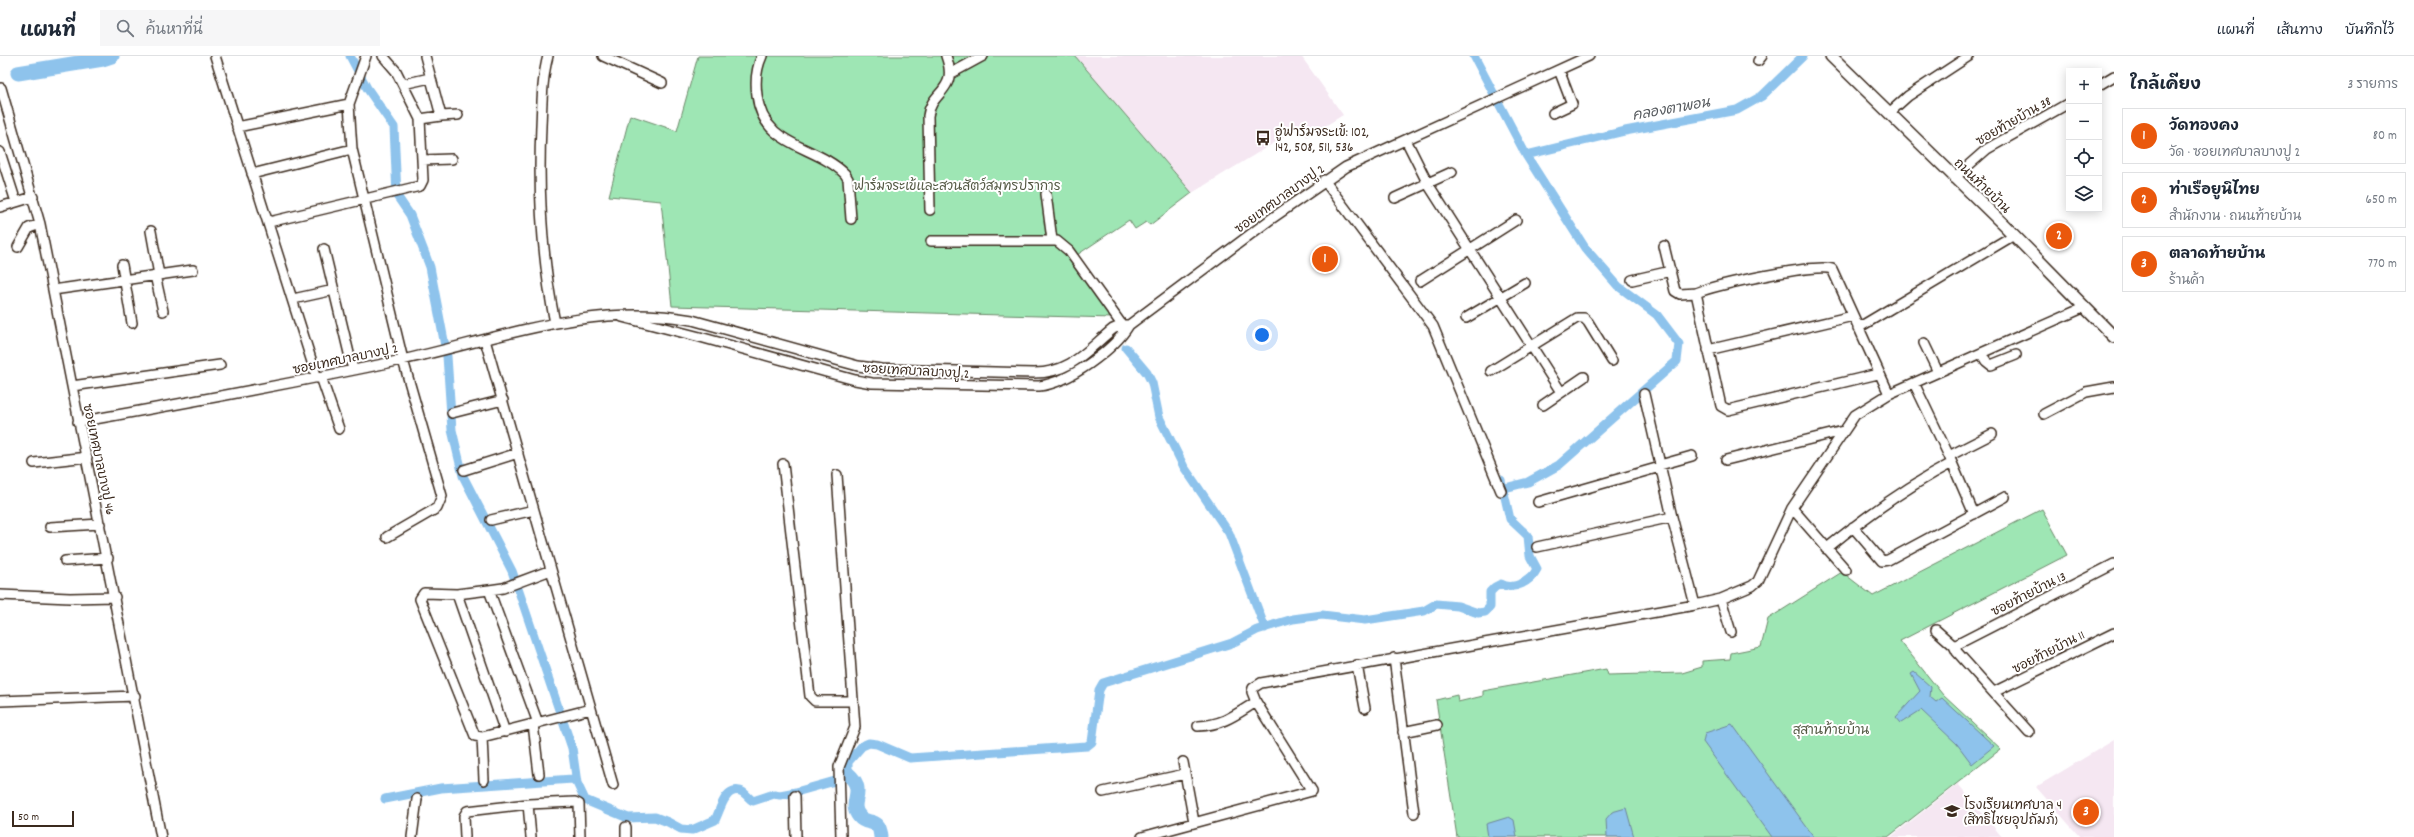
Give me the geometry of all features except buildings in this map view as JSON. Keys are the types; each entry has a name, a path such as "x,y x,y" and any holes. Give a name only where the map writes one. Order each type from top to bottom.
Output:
{"street":[{"path":"215,56 293,299 319,377 339,430"},
{"path":"366,56 349,104 352,149 366,198 403,360 442,496 437,508 387,537"},
{"path":"269,222 420,186 423,180 420,118 396,70 383,56"},
{"path":"424,56 441,116"},
{"path":"603,56 662,83"},
{"path":"762,56 756,73 756,87 758,105 763,118 770,128 780,137 845,174 848,179 851,219"},
{"path":"930,210 928,111 947,85 950,74 946,56"},
{"path":"950,74 983,56"},
{"name":"ซอยเทศบาลบางปู 2","path":"78,422 403,360 555,324 617,316 651,314 692,320 858,366 882,369 1046,373 1064,368 1324,180 1362,159 1589,56"},
{"name":"ถนนท้ายบ้าน","path":"1831,56 1954,178 2014,235 2114,336"},
{"path":"1889,113 1908,96 1969,56"},
{"path":"545,57 539,193 549,296 555,324"},
{"path":"1553,113 1572,104 1559,70"},
{"path":"2102,83 2114,76"},
{"path":"403,84 430,78"},
{"name":"ซอยเทศบาลบางปู 46","path":"1,88 40,224 54,290 78,422 87,457 108,558 161,837"},
{"path":"237,127 349,104"},
{"name":"ซอยท้ายบ้าน 38","path":"1954,178 1987,150 2067,104"},
{"path":"420,118 458,115"},
{"path":"1406,140 1428,184 1471,249 1561,392"},
{"path":"252,174 352,149"},
{"path":"0,152 16,202"},
{"path":"422,160 452,159"},
{"path":"1395,198 1452,172"},
{"path":"1324,180 1433,326 1501,491"},
{"path":"1046,194 1052,240"},
{"path":"0,208 33,197"},
{"path":"1420,281 1516,220"},
{"path":"18,246 29,228 40,224"},
{"path":"151,231 163,311"},
{"path":"1858,328 2014,235"},
{"path":"931,241 1057,241 1069,251 1125,325"},
{"path":"1664,246 1677,293 1696,293 1784,273 1828,268 1832,269 1878,374 1889,394"},
{"path":"324,249 353,370"},
{"path":"122,265 132,323"},
{"path":"54,290 193,270"},
{"path":"1632,280 1671,271"},
{"path":"1466,318 1525,283"},
{"path":"293,299 334,290"},
{"path":"1696,293 1721,406 1728,410 1878,374"},
{"path":"1142,837 1312,791 1256,702 1252,692 1253,688 1261,683 1695,605 1721,599 1752,586 1758,580 1792,508 1855,415 1889,394 2085,307"},
{"name":"ซอยเทศบาลบางปู 2","path":"617,316 700,336 855,380 928,385 1039,386 1056,383 1074,374 1107,349 1124,333 1125,325"},
{"path":"1708,350 1853,316"},
{"path":"1490,371 1577,318 1584,318 1612,361"},
{"path":"485,340 613,785"},
{"path":"1924,343 1938,372"},
{"path":"1981,353 1986,362 1991,365 2016,355"},
{"path":"72,386 220,365"},
{"path":"1543,405 1584,377"},
{"path":"1914,383 1951,460 1974,514"},
{"path":"2044,414 2086,392 2114,387"},
{"path":"1644,394 1672,517 1695,605"},
{"path":"452,413 502,400"},
{"path":"1726,460 1843,431"},
{"path":"1826,549 1853,527 1916,482 1992,434"},
{"path":"464,470 518,453"},
{"path":"1538,502 1692,456"},
{"path":"34,462 87,457"},
{"path":"783,464 810,696 814,701 853,701"},
{"path":"837,475 855,732 839,767 841,837"},
{"path":"1853,527 1882,561 1888,560 2005,497"},
{"path":"1792,508 1826,549 1846,570"},
{"path":"491,520 534,510"},
{"path":"1537,547 1672,517"},
{"path":"50,527 100,524"},
{"path":"65,561 108,558"},
{"name":"ซอยท้ายบ้าน 13","path":"1954,646 2114,564"},
{"path":"551,570 504,588 457,594 424,593 420,599 474,734 478,737 505,732 591,709"},
{"path":"490,590 535,724 539,774"},
{"path":"457,594 505,732"},
{"path":"0,595 70,598 115,597"},
{"path":"1721,599 1731,632"},
{"path":"1936,630 1954,646 1957,652 2030,732"},
{"name":"ซอยท้ายบ้าน 11","path":"1994,692 2114,633"},
{"path":"1394,658 1414,813"},
{"path":"1357,665 1365,708"},
{"path":"0,701 135,696"},
{"path":"1198,726 1214,725 1223,722 1256,702"},
{"path":"1403,732 1437,725"},
{"path":"482,737 484,780"},
{"path":"1183,762 1194,822"},
{"path":"1103,792 1185,774"},
{"path":"795,796 796,837"},
{"path":"412,837 416,799"},
{"path":"465,837 464,816 467,811 528,804 575,802 579,804 580,837"},
{"path":"528,804 531,837"},
{"path":"626,827 626,837"}],"shaded area":[{"path":"1075,56 1301,56 1343,115 1307,137 1300,127 1192,193"},
{"path":"2114,740 2114,837 2080,837 2036,787"},
{"name":"โรงเรียนเทศบาล 4 (สิทธิไชยอุปถัมภ์)","path":"1958,784 2002,837 1891,837"}],"green space":[{"name":"ฟาร์มจระเข้และสวนสัตว์สมุทรปราการ","path":"698,56 1075,56 1192,193 1150,225 1146,222 1135,229 1129,220 1071,259 1113,318 672,306 661,201 609,196 630,115 677,131"},
{"name":"สุสานท้ายบ้าน","path":"2042,509 2067,555 1900,641 1943,695 2001,749 1888,837 1457,837 1436,700 1457,695 1458,702 1483,696 1483,691 1606,669 1608,675 1682,673 1702,667 1702,661 1730,659 1731,653 1761,647 1768,619 1842,572 1873,596"}],"water":[{"path":"1914,672 1931,687 1930,697 1936,702 1942,698 1994,746 1972,764 1957,744 1921,710 1901,723 1896,717 1920,691 1911,674"},
{"path":"1732,724 1814,837 1772,837 1703,742 1705,733"},
{"path":"1626,808 1634,837 1607,837 1606,819 1612,812"},
{"path":"1509,817 1514,820 1517,837 1488,837 1486,824"}],"waterway":[{"path":"18,73 103,59 112,56"},
{"path":"350,56 367,88 394,127 397,196 410,215 430,267 445,346"},
{"path":"1474,56 1526,155 1585,248 1618,286 1657,315 1679,344 1677,361 1559,465 1528,482 1505,488"},
{"name":"คลองตาพอน","path":"1526,155 1625,131 1737,110 1762,96 1803,56"},
{"path":"1126,348 1147,373 1152,383 1159,417 1184,467 1229,533 1265,628"},
{"path":"447,356 452,430 463,476 512,571 572,748 577,783"},
{"path":"385,799 441,788 573,779 577,783 585,800 628,818 655,817 681,829 692,830 715,820 726,796 735,791 742,792 753,801 774,794 780,795 796,792 842,779 848,774 848,762 862,746 869,743 877,744 910,758 1087,746 1092,742 1099,690 1103,683 1232,643 1257,630 1293,619 1322,615 1365,620 1424,611 1436,604 1458,606 1478,613 1485,612 1490,607 1490,592 1495,587 1501,584 1506,586 1522,584 1531,577 1537,569 1530,556 1528,536 1510,519 1501,480"},
{"path":"848,774 854,780 856,786 856,811 862,819 872,822 878,826 881,837"}],"place":[{"name":"อู่ฟาร์มจระเข้: 102, 142, 508, 511, 536","path":"1263,138"},
{"name":"ท่าเรือยูนิไทย","path":"2059,236"},
{"name":"วัดทองคง","path":"1325,259"},
{"name":"โรงเรียนเทศบาล 4 (สิทธิไชยอุปถัมภ์)","path":"1952,811"},
{"name":"ตลาดท้ายบ้าน","path":"2086,812"}]}
